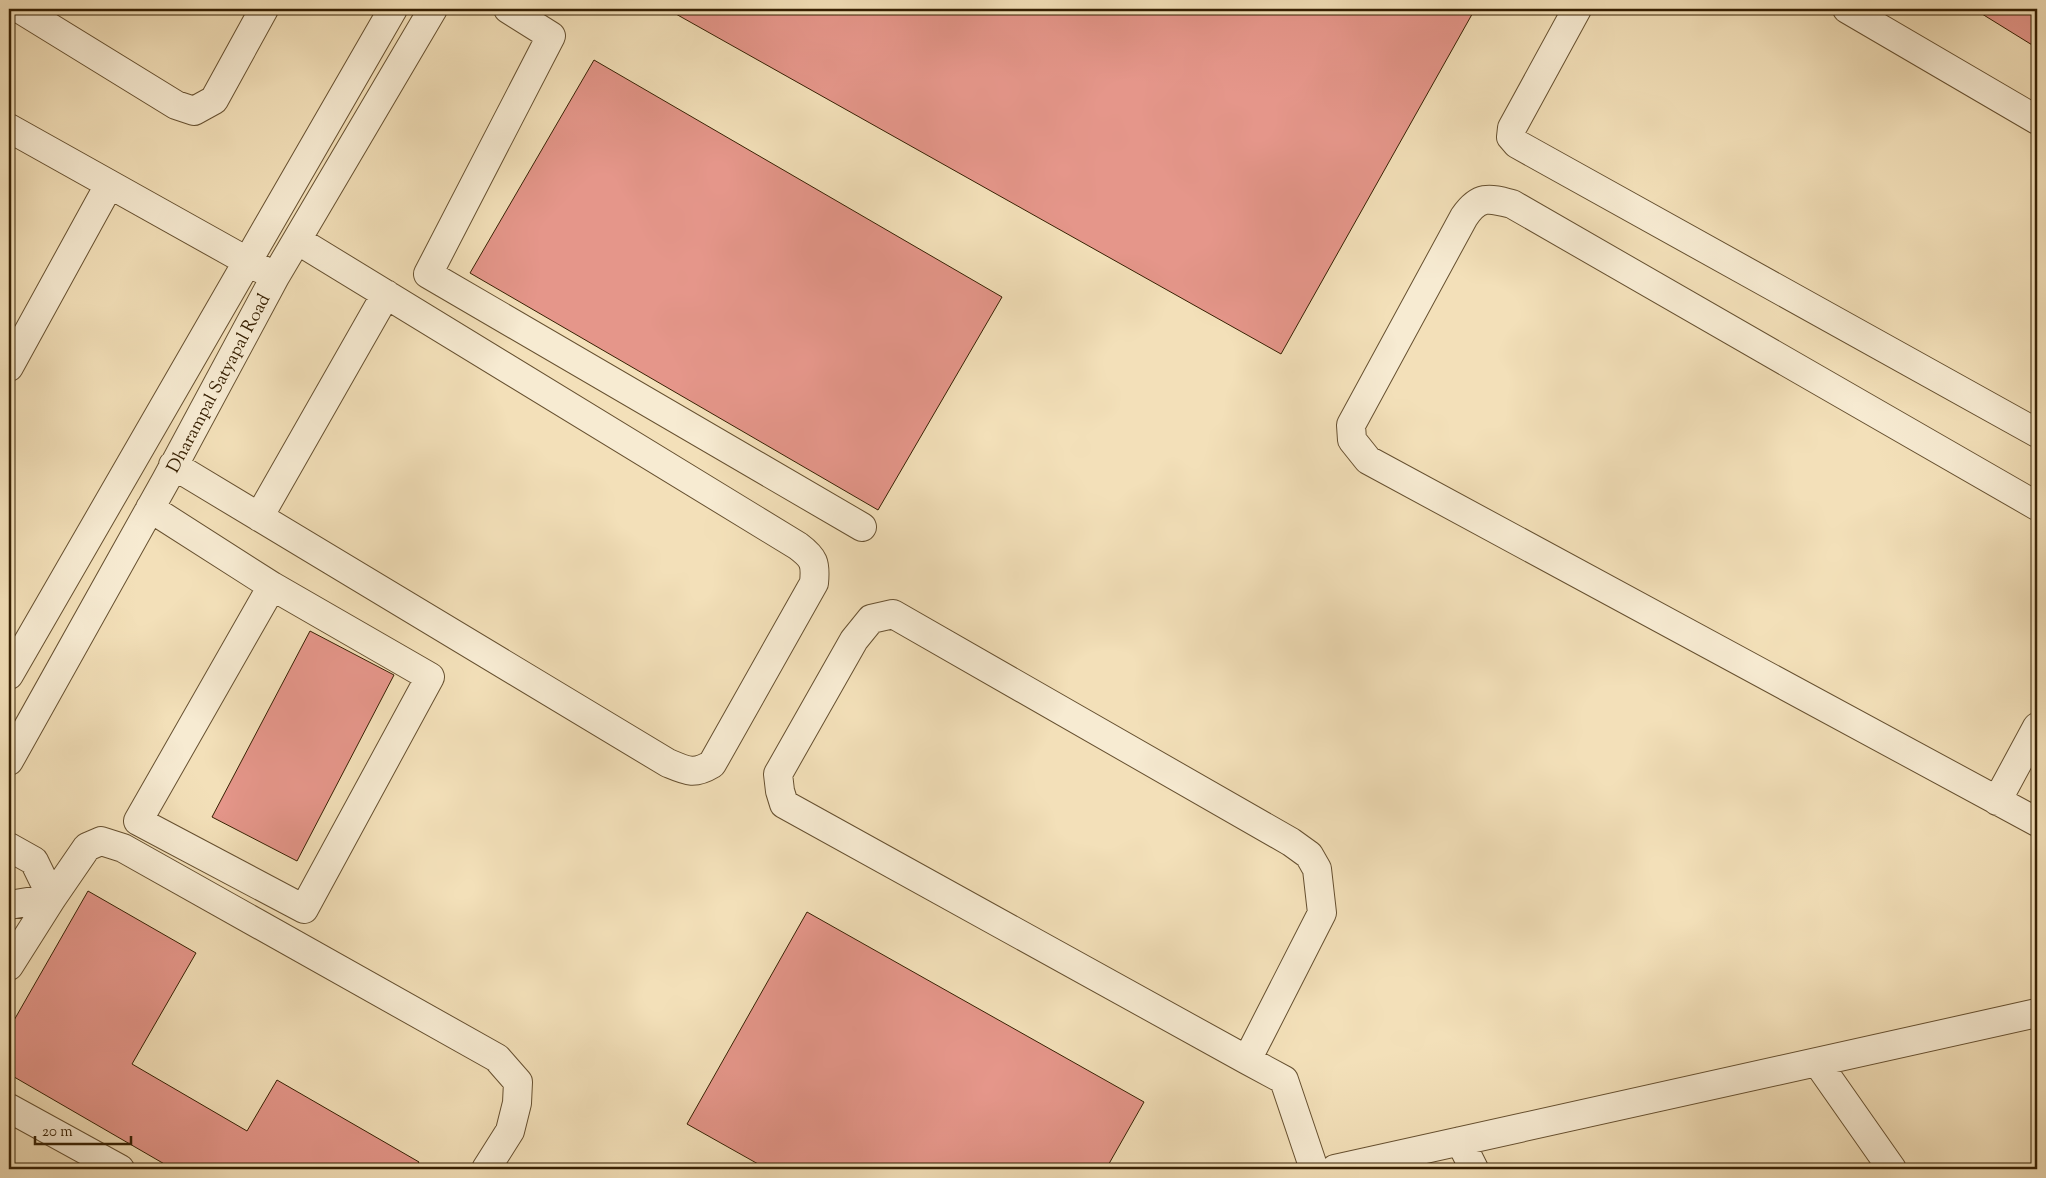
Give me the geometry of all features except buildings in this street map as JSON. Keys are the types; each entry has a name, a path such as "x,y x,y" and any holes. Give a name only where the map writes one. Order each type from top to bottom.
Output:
{"street":[{"path":"20,9 176,105 194,111 214,100 264,9"},
{"name":"Dharampal Satyapal Road","path":"9,675 393,9"},
{"name":"Dharampal Satyapal Road","path":"9,761 174,465 275,276 433,9"},
{"path":"508,9 551,36 428,274 862,527"},
{"path":"1577,9 1512,128 1511,137 1517,144 2037,433"},
{"path":"1847,9 2037,120"},
{"path":"9,128 275,276"},
{"path":"9,367 110,185"},
{"path":"2037,506 1512,204 1491,198 1473,205 1464,217 1351,425 1352,440 1368,460 2037,822"},
{"path":"174,465 668,763 685,770 701,771 712,764 814,583 816,568 810,555 790,540 297,240"},
{"path":"259,517 386,294"},
{"path":"150,508 272,586 430,677 304,909 138,821 272,586"},
{"path":"1247,1060 1322,913 1317,869 1310,855 1291,842 892,614 871,619 854,640 778,774 784,804 1247,1060 1284,1080 1314,1169"},
{"path":"1997,801 2037,727"},
{"path":"9,966 52,898 87,848 101,841 124,848 497,1058 518,1082 517,1103 510,1131 486,1169"},
{"path":"9,847 34,861 52,898"},
{"path":"9,904 52,898"},
{"path":"1335,1169 2036,1012"},
{"path":"1817,1062 1892,1169"},
{"path":"9,1108 120,1169"},
{"path":"1460,1141 1474,1169"}]}
